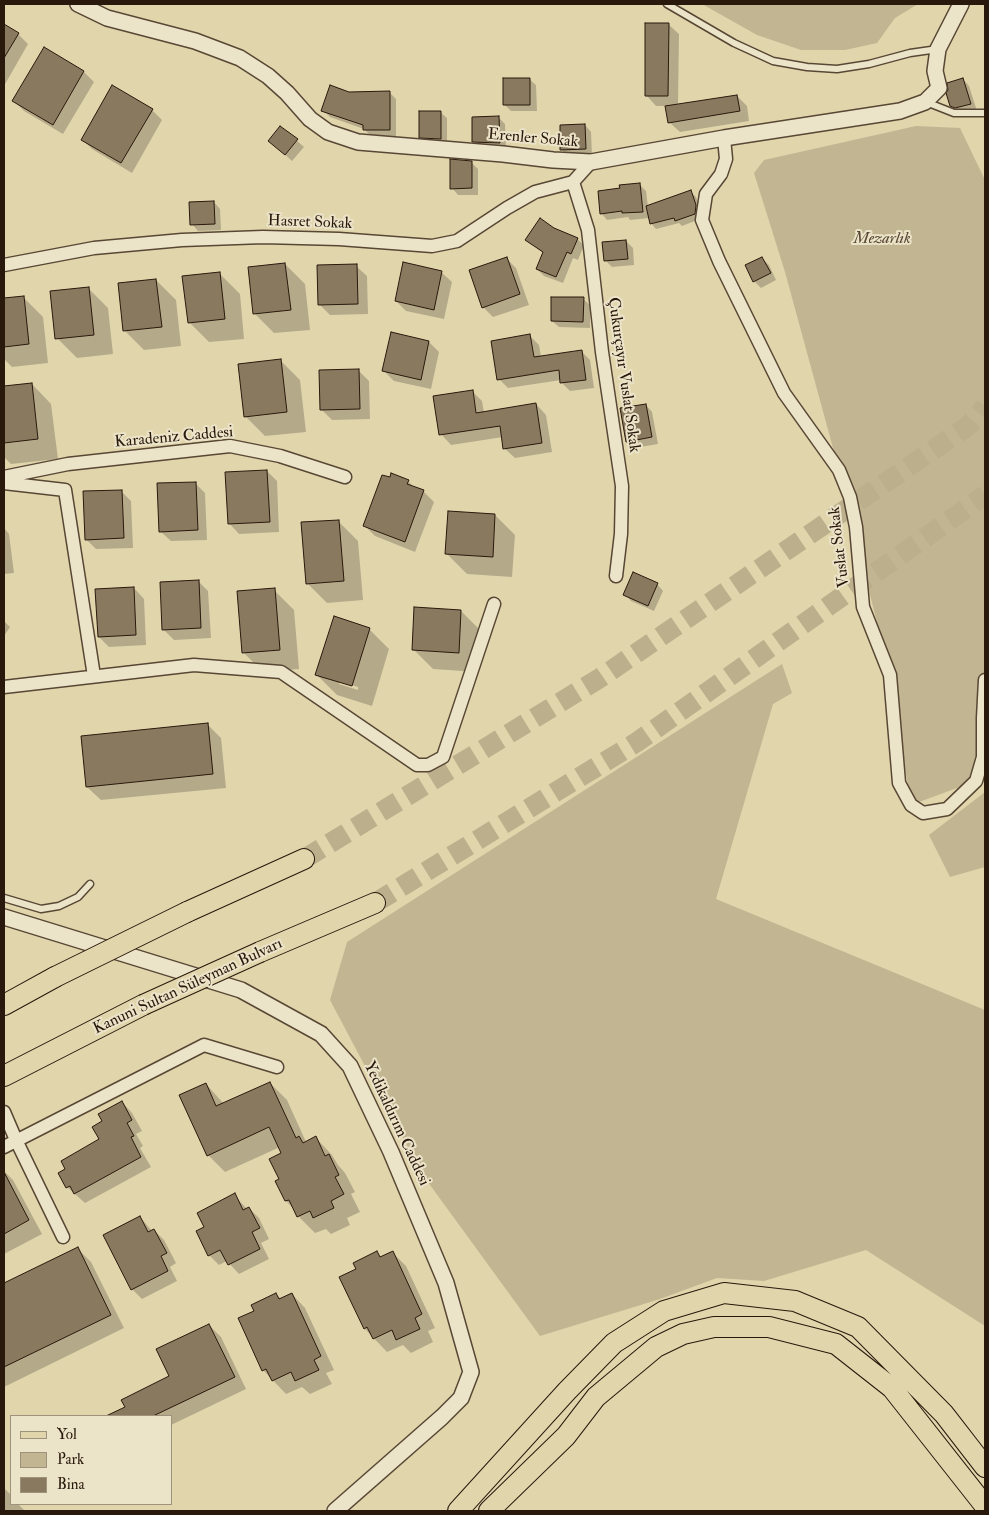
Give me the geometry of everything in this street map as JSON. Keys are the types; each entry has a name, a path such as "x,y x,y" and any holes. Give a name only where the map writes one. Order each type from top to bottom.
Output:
{"main road":[{"path":"4,1005 55,977 187,912 304,859"},
{"name":"Kanuni Sultan Süleyman Bulvarı","path":"4,1076 143,1005 374,903"},
{"path":"458,1511 567,1391 614,1343 664,1312 724,1293 795,1301 858,1327 944,1414 985,1467"},
{"path":"489,1511 566,1436 596,1397 656,1347 683,1334 714,1327 769,1327 836,1344 892,1388 985,1506"}],"street":[{"name":"Erenler Sokak","path":"78,4 107,18 194,41 240,58 268,76 287,93 310,119 328,132 358,142 592,162 724,138 900,111 925,102"},
{"path":"925,102 940,88 935,71 938,50 961,4"},
{"name":"Vuslat Sokak","path":"724,138 726,159 721,174 706,194 702,220 719,261 784,393 839,470 850,497 856,527 862,607 890,675 899,783 912,804 923,813 947,809 976,781 983,757 985,680"},
{"path":"573,182 592,162"},
{"name":"Hasret Sokak","path":"4,265 94,248 182,240 263,237 339,239 432,246 457,241 535,192 573,182"},
{"name":"Çukurçayır Vuslat Sokak","path":"573,182 588,230 602,352 622,486 621,534 616,576"},
{"name":"Karadeniz Caddesi","path":"4,477 68,464 230,446 280,456 345,477"},
{"path":"4,483 65,490 94,676"},
{"path":"4,687 20,687 94,676 194,665 281,672 417,765 428,766 444,757 494,604"},
{"name":"Yedikaldırım Caddesi","path":"4,917 240,990 321,1034 350,1066 391,1152 446,1283 471,1372 461,1398 335,1511"},
{"path":"4,1147 204,1045 277,1067"},
{"path":"4,1112 63,1237"}],"lane":[{"path":"667,4 734,43 773,61 836,69 869,64 910,53 938,50"},
{"path":"925,102 954,113 985,113"},
{"path":"4,898 41,909 59,906 78,897 90,884"}],"green space":[{"path":"702,4 918,4 895,18 877,43 845,50 801,50 757,35"},
{"name":"Mezarlık","path":"916,126 960,128 985,180 985,690 976,781 911,805 890,675 839,470 785,272 754,173 764,160"},
{"path":"782,664 792,693 773,704 716,899 985,1010 985,1326 866,1250 764,1281 717,1278 660,1299 540,1336 422,1174 330,1000 347,942"},
{"path":"985,792 985,867 950,877 929,835"}],"building":[{"path":"645,23 669,23 668,96 645,96"},
{"path":"4,24 19,33 4,58"},
{"path":"44,47 84,71 53,125 12,101"},
{"path":"503,78 530,78 530,105 503,105"},
{"path":"963,78 971,104 955,108 950,106 946,93 948,90 947,83"},
{"path":"112,85 153,109 121,163 81,140"},
{"path":"330,85 349,92 390,91 390,130 363,130 363,125 321,111"},
{"path":"737,95 740,111 668,123 665,106"},
{"path":"419,111 441,111 441,139 419,138"},
{"path":"499,116 500,143 472,142 472,117"},
{"path":"585,124 586,149 560,150 560,125"},
{"path":"280,126 298,139 285,155 268,141"},
{"path":"450,159 472,161 472,188 450,189"},
{"path":"640,183 643,212 622,213 622,211 600,214 598,191 620,188 619,185"},
{"path":"691,190 696,205 695,214 675,221 674,218 650,224 646,206"},
{"path":"214,201 215,224 190,225 189,202"},
{"path":"540,218 554,228 578,238 571,254 567,252 556,277 536,269 543,252 525,240"},
{"path":"626,240 628,259 604,261 602,242"},
{"path":"507,257 520,294 482,308 469,270"},
{"path":"762,257 771,273 753,282 745,265"},
{"path":"403,262 442,271 434,310 395,301"},
{"path":"285,263 291,310 253,314 248,267"},
{"path":"357,264 358,304 318,305 317,265"},
{"path":"220,272 225,319 188,323 182,276"},
{"path":"156,279 162,327 123,331 118,283"},
{"path":"89,287 94,335 55,339 50,291"},
{"path":"24,296 29,344 4,347 4,298"},
{"path":"551,297 584,297 583,322 551,321"},
{"path":"391,332 429,341 421,380 382,371"},
{"path":"530,334 534,357 582,350 586,380 560,383 559,370 497,380 491,341"},
{"path":"281,359 287,412 244,417 238,364"},
{"path":"359,369 360,409 320,410 319,370"},
{"path":"32,383 38,439 4,443 4,386"},
{"path":"473,390 476,413 536,403 542,443 503,449 500,426 439,435 433,396"},
{"path":"646,404 652,437 626,442 620,408"},
{"path":"267,470 270,522 228,524 225,472"},
{"path":"391,473 409,480 407,484 424,490 405,542 363,526 382,475 390,477"},
{"path":"196,482 198,530 159,532 157,483"},
{"path":"122,490 124,538 85,540 83,491"},
{"path":"448,511 495,514 493,557 445,554"},
{"path":"339,520 344,581 306,584 301,522"},
{"path":"633,572 658,583 648,606 623,595"},
{"path":"199,580 201,628 162,630 160,582"},
{"path":"134,587 136,635 98,637 95,589"},
{"path":"275,588 280,650 242,653 237,591"},
{"path":"414,607 461,610 459,653 412,650"},
{"path":"334,616 370,628 352,686 315,675"},
{"path":"208,723 213,774 86,787 81,736"},
{"path":"270,1082 296,1138 299,1136 303,1143 316,1136 325,1156 329,1154 339,1175 335,1177 344,1194 331,1201 334,1208 313,1218 310,1211 297,1217 289,1200 285,1201 275,1181 279,1179 269,1159 281,1153 269,1127 207,1156 179,1095 206,1083 216,1106"},
{"path":"122,1101 132,1120 127,1123 134,1136 131,1137 141,1157 74,1194 70,1186 66,1188 58,1173 65,1169 61,1161 99,1139 92,1127 102,1121 98,1114"},
{"path":"4,1172 29,1220 4,1234"},
{"path":"235,1193 243,1210 249,1207 260,1228 252,1232 260,1249 228,1265 220,1250 208,1256 196,1231 204,1227 197,1213"},
{"path":"140,1216 148,1232 154,1229 167,1253 161,1256 168,1271 131,1290 103,1235"},
{"path":"78,1247 111,1315 4,1367 4,1283"},
{"path":"377,1251 380,1257 393,1251 422,1314 415,1318 420,1329 396,1340 392,1330 373,1339 367,1327 364,1329 339,1277 356,1269 353,1263"},
{"path":"276,1293 279,1299 292,1293 321,1356 314,1360 319,1370 295,1381 291,1372 272,1381 266,1369 262,1371 238,1318 254,1311 251,1305"},
{"path":"209,1324 235,1377 155,1415 108,1415 125,1407 121,1400 169,1376 156,1349"}],"tunnel":[{"path":"304,859 600,678 968,426 985,407"},
{"path":"375,903 637,742 985,495"}]}
